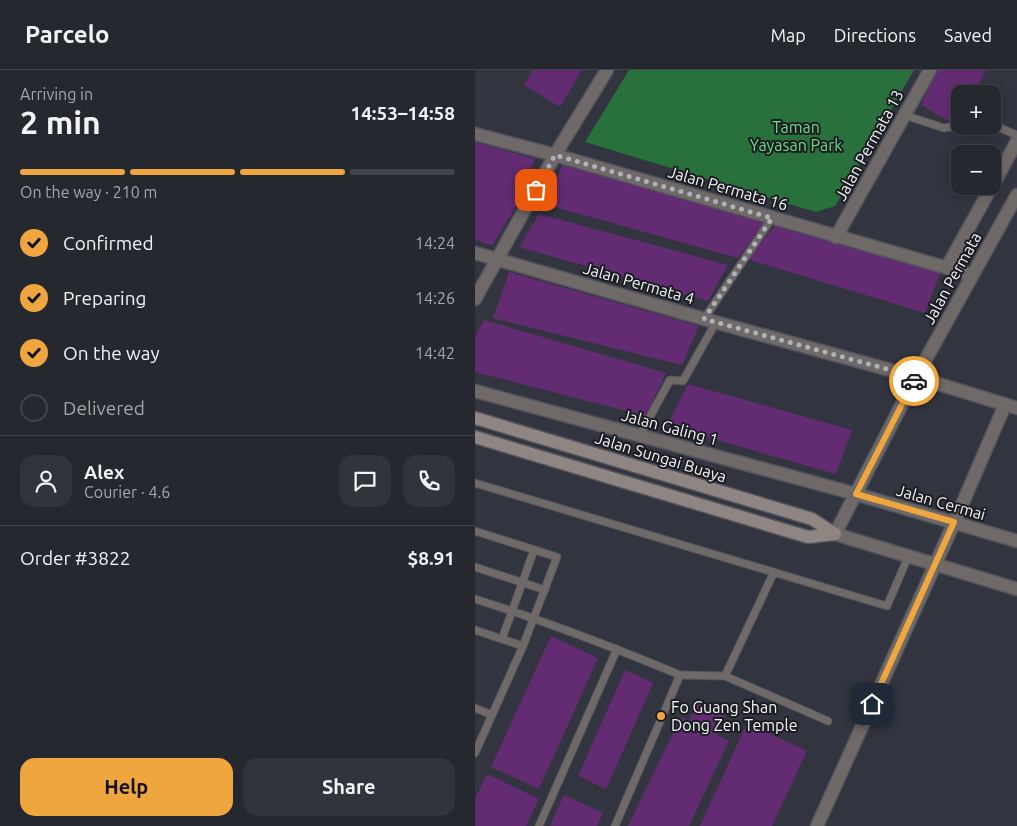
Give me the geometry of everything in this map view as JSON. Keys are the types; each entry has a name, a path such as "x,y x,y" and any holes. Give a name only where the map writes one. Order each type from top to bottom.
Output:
{"street":[{"path":"475,299 555,155 607,70"},
{"name":"Jalan Permata 13","path":"836,237 930,70"},
{"name":"Jalan Permata 16","path":"475,134 555,155 972,275"},
{"path":"1001,170 1017,141"},
{"path":"947,267 987,195"},
{"name":"Jalan Permata","path":"835,534 916,377 1017,195"},
{"name":"Jalan Permata 4","path":"475,253 710,321 916,377"},
{"path":"817,826 954,522 1011,407 916,377"},
{"name":"Jalan Galing 1","path":"475,390 856,494"},
{"name":"Jalan Sungai Buaya","path":"475,418 812,519 835,534 1017,589"},
{"name":"Jalan Sungai Buaya","path":"475,437 808,537 835,534"},
{"name":"Jalan Cermai","path":"856,494 1017,541"}],"lane":[{"path":"905,115 944,128 951,127"},
{"path":"1001,129 1017,135"},
{"path":"640,435 670,380 683,381 710,321 772,218"},
{"path":"475,483 887,606 908,557"},
{"path":"475,531 557,557 523,646 475,753"},
{"path":"502,639 534,550"},
{"path":"475,567 545,590"},
{"path":"725,676 773,572"},
{"path":"475,599 617,648 680,675 725,676 828,721"},
{"path":"475,630 523,646"},
{"path":"539,826 617,648"},
{"path":"615,826 680,675"},
{"path":"475,708 492,715"}],"green space":[{"name":"Taman Yayasan Park","path":"629,70 914,70 835,206 816,212 585,142"}],"building":[{"path":"533,70 582,70 560,107 524,85"},
{"path":"936,70 986,70 978,85 951,85 951,122 921,105"},
{"path":"475,142 535,159 518,203 492,245 475,240"},
{"path":"564,163 673,192 764,223 738,258 544,204"},
{"path":"539,214 728,265 708,301 519,247"},
{"path":"775,226 940,273 925,313 747,259"},
{"path":"509,272 699,326 682,365 493,318"},
{"path":"484,320 666,373 646,416 475,372 475,337"},
{"path":"688,384 852,430 836,474 667,426"},
{"path":"551,636 598,658 539,789 491,767"},
{"path":"625,670 653,683 606,789 578,776"},
{"path":"699,699 727,713 717,735 729,741 689,826 628,826 681,717 689,721"},
{"path":"747,723 807,751 772,826 700,826"},
{"path":"487,774 539,799 526,826 475,826 475,799"},
{"path":"564,795 603,813 597,826 550,826"}],"way so far":[{"path":"536,190 555,155 772,218 704,319 916,377 914,381"}],"place":[{"name":"Fo Guang Shan Dong Zen Temple","path":"661,716"}],"route":[{"path":"872,704 954,522 856,494 914,381"}]}
